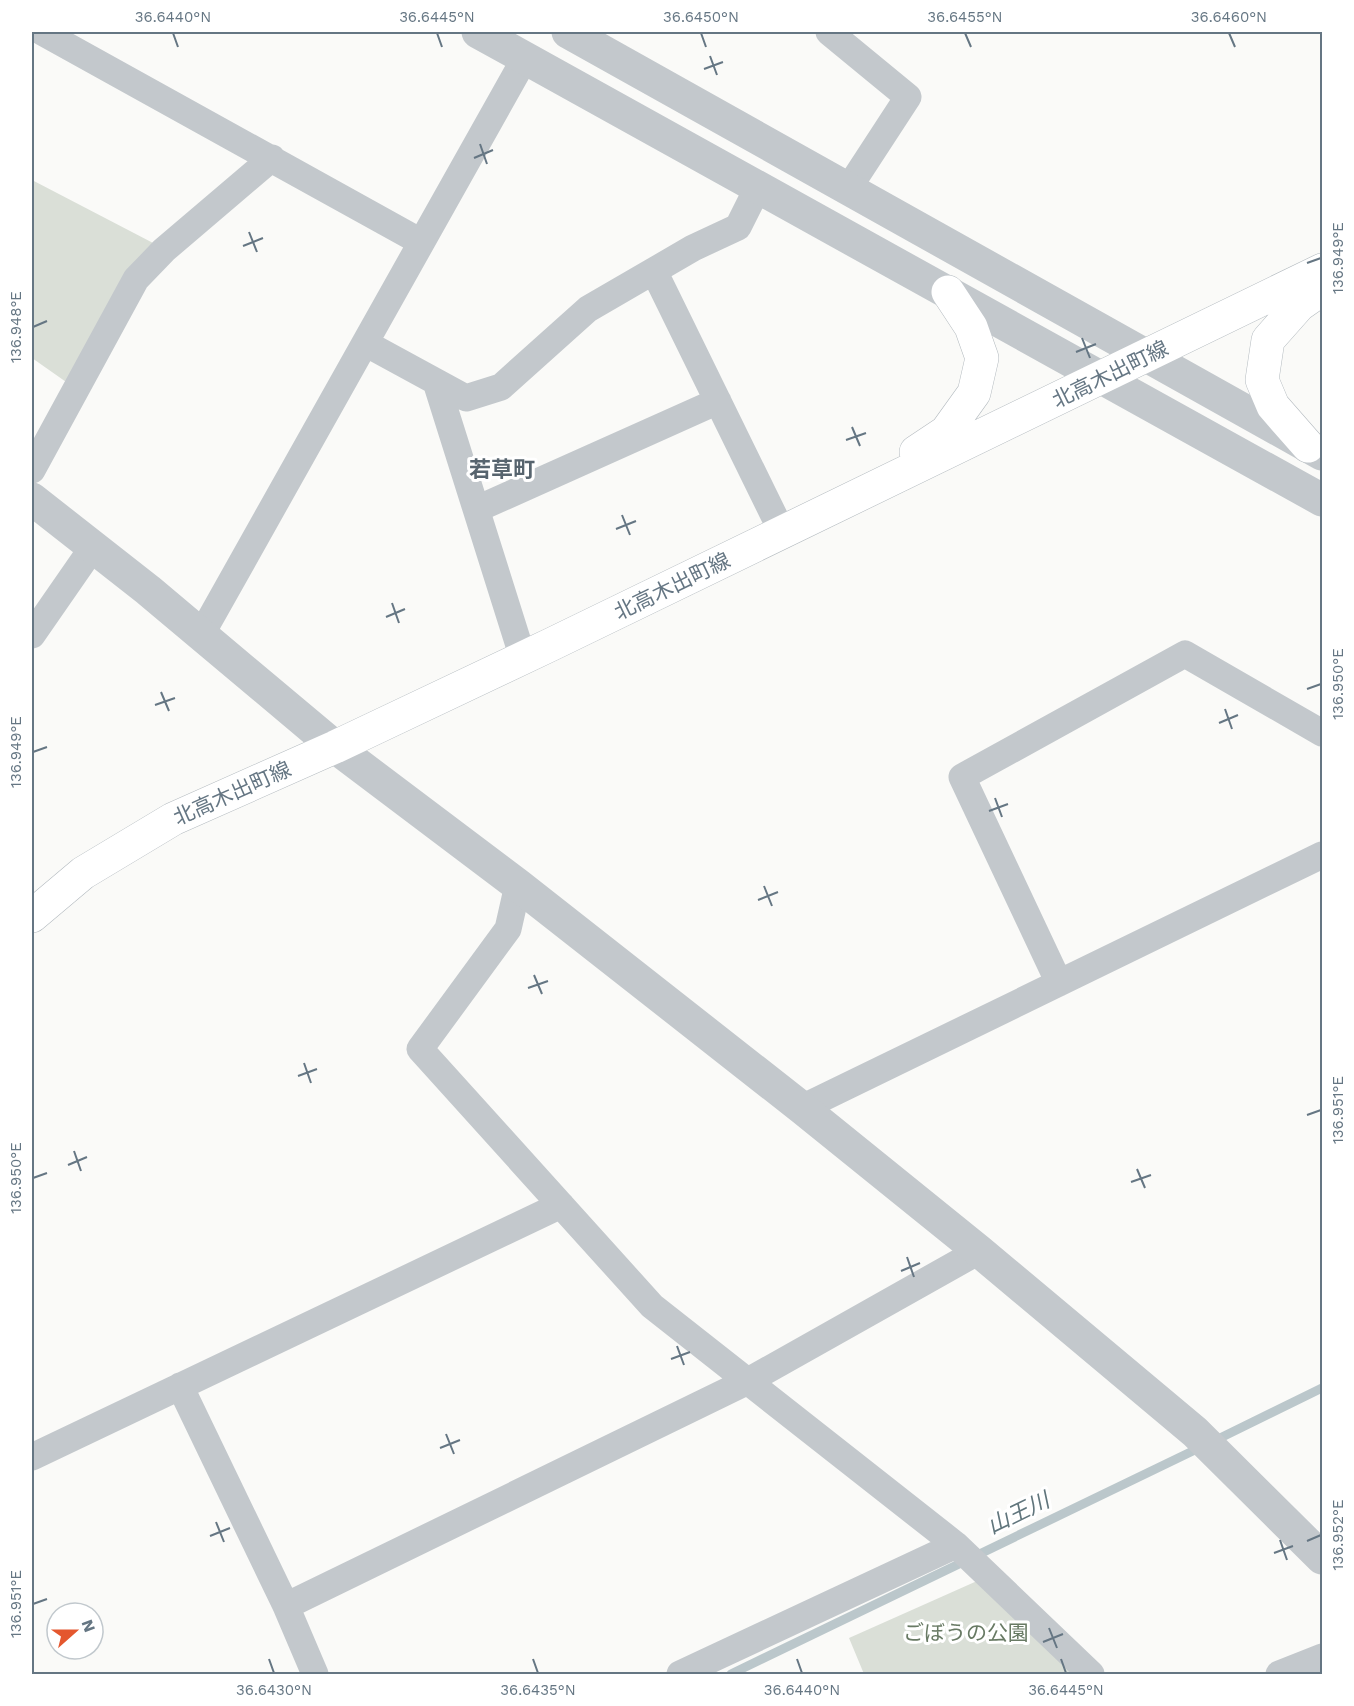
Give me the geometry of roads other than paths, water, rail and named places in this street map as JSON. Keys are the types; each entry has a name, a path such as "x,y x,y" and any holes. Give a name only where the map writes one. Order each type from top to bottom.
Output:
{"main road":[{"name":"北高木出町線","path":"32,916 82,873 173,819 335,747 523,658 1323,270"},
{"path":"1315,450 1273,406 1262,380 1268,340 1299,305 1323,289"},
{"path":"833,508 946,432 974,393 982,358 971,327 948,292"}],"street":[{"path":"42,32 422,242"},
{"path":"478,32 1323,500"},
{"path":"568,32 1315,450"},
{"path":"829,32 908,97 848,189"},
{"path":"201,635 525,58"},
{"path":"32,470 136,279 164,250 272,158"},
{"path":"365,343 466,398 501,387 588,309 693,248 738,227 758,187"},
{"path":"654,271 782,532"},
{"path":"436,382 523,658"},
{"path":"477,509 718,401"},
{"path":"32,499 335,747 518,885 802,1108 979,1251 1195,1432 1323,1558"},
{"path":"32,635 93,547"},
{"path":"1059,983 962,777 1185,654 1323,733"},
{"path":"802,1108 1323,855"},
{"path":"518,885 508,929 420,1049 652,1306 956,1545 1091,1674"},
{"path":"32,1457 561,1205"},
{"path":"286,1606 748,1381 979,1251"},
{"path":"180,1386 286,1606 315,1674"},
{"path":"680,1674 956,1545"},
{"path":"1279,1674 1323,1657"}],"waterway":[{"name":"山王川","path":"1214,1441 1322,1388"},
{"name":"山王川","path":"731,1674 1201,1447"}],"district":[{"name":"若草町","path":"502,469"}],"park label":[{"name":"ごぼうの公園","path":"966,1632"}]}
